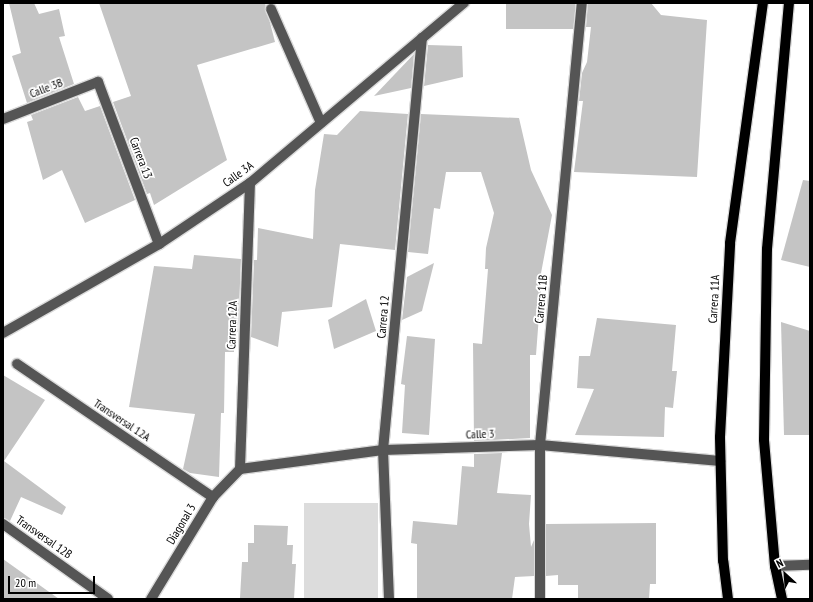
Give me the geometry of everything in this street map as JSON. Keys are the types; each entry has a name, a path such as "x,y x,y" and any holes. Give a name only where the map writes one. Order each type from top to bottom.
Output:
{"main road":[{"name":"Carrera 11A","path":"728,599 723,561 720,462 730,243 762,3"},
{"path":"782,599 775,566 764,439 767,257 789,3"}],"street":[{"name":"Calle 3A","path":"3,333 159,244 250,183 464,3"},
{"name":"Carrera 11B","path":"540,599 540,445 582,3"},
{"path":"271,9 321,123"},
{"name":"Carrera 12","path":"389,599 384,450 422,38"},
{"name":"Calle 3B","path":"3,119 98,82"},
{"name":"Carrera 13","path":"98,82 159,244"},
{"name":"Carrera 12A","path":"240,468 250,183"},
{"name":"Transversal 12A","path":"17,364 213,498"},
{"name":"Calle 3","path":"240,468 384,450 540,445 720,462"},
{"name":"Diagonal 3","path":"151,599 213,498 240,468"},
{"name":"Transversal 12B","path":"3,524 108,599"},
{"path":"775,566 810,565"}],"shaded area":[{"path":"304,503 378,503 378,599 304,599"}],"building":[{"path":"9,3 34,3 39,14 59,9 65,36 59,37 74,84 27,103 12,56 21,53"},
{"path":"99,3 265,3 275,42 197,65 227,160 154,205 150,193 147,194 113,102 131,96"},
{"path":"506,3 575,3 575,29 506,29"},
{"path":"588,3 651,3 661,15 707,20 697,177 574,172 583,101 579,101 582,73 587,62 591,27 586,27"},
{"path":"428,45 462,46 463,77 424,86"},
{"path":"414,54 411,88 374,96"},
{"path":"78,97 85,111 100,106 135,200 85,223 62,170 43,180 27,122 33,120 31,115"},
{"path":"360,111 408,114 395,250 340,244 332,307 282,312 278,347 251,337 254,260 257,260 258,228 313,239 315,190 324,134 337,135"},
{"path":"421,114 519,118 531,170 552,215 538,289 541,289 536,355 530,355 530,438 474,441 473,343 482,344 488,269 485,269 486,248 494,213 481,172 446,172 440,209 434,208 428,254 408,252"},
{"path":"803,180 810,181 810,267 781,260"},
{"path":"194,255 241,259 238,332 234,331 234,352 225,352 224,413 221,413 219,477 190,473 183,469 195,414 129,407 154,266 192,269"},
{"path":"434,263 422,311 402,320 407,277"},
{"path":"366,299 376,331 334,349 328,320"},
{"path":"597,318 676,325 672,371 677,371 673,408 665,407 664,437 575,435 594,389 577,388 579,356 590,356"},
{"path":"781,322 810,331 810,435 784,435"},
{"path":"407,336 435,339 429,435 402,433 405,385 401,384"},
{"path":"3,375 45,400 4,461 66,507 62,515 21,497 10,521 3,518"},
{"path":"502,453 497,493 531,495 529,524 531,547 534,540 534,576 515,577 512,599 417,599 417,544 411,543 413,521 457,525 462,466 474,467 474,454"},
{"path":"656,523 656,584 650,584 649,599 578,599 578,585 558,585 558,575 546,576 546,524"},
{"path":"254,525 288,526 287,545 293,545 292,564 296,564 294,599 240,598 242,562 248,562 248,543 254,543"},
{"path":"3,559 59,599 3,599"}]}
